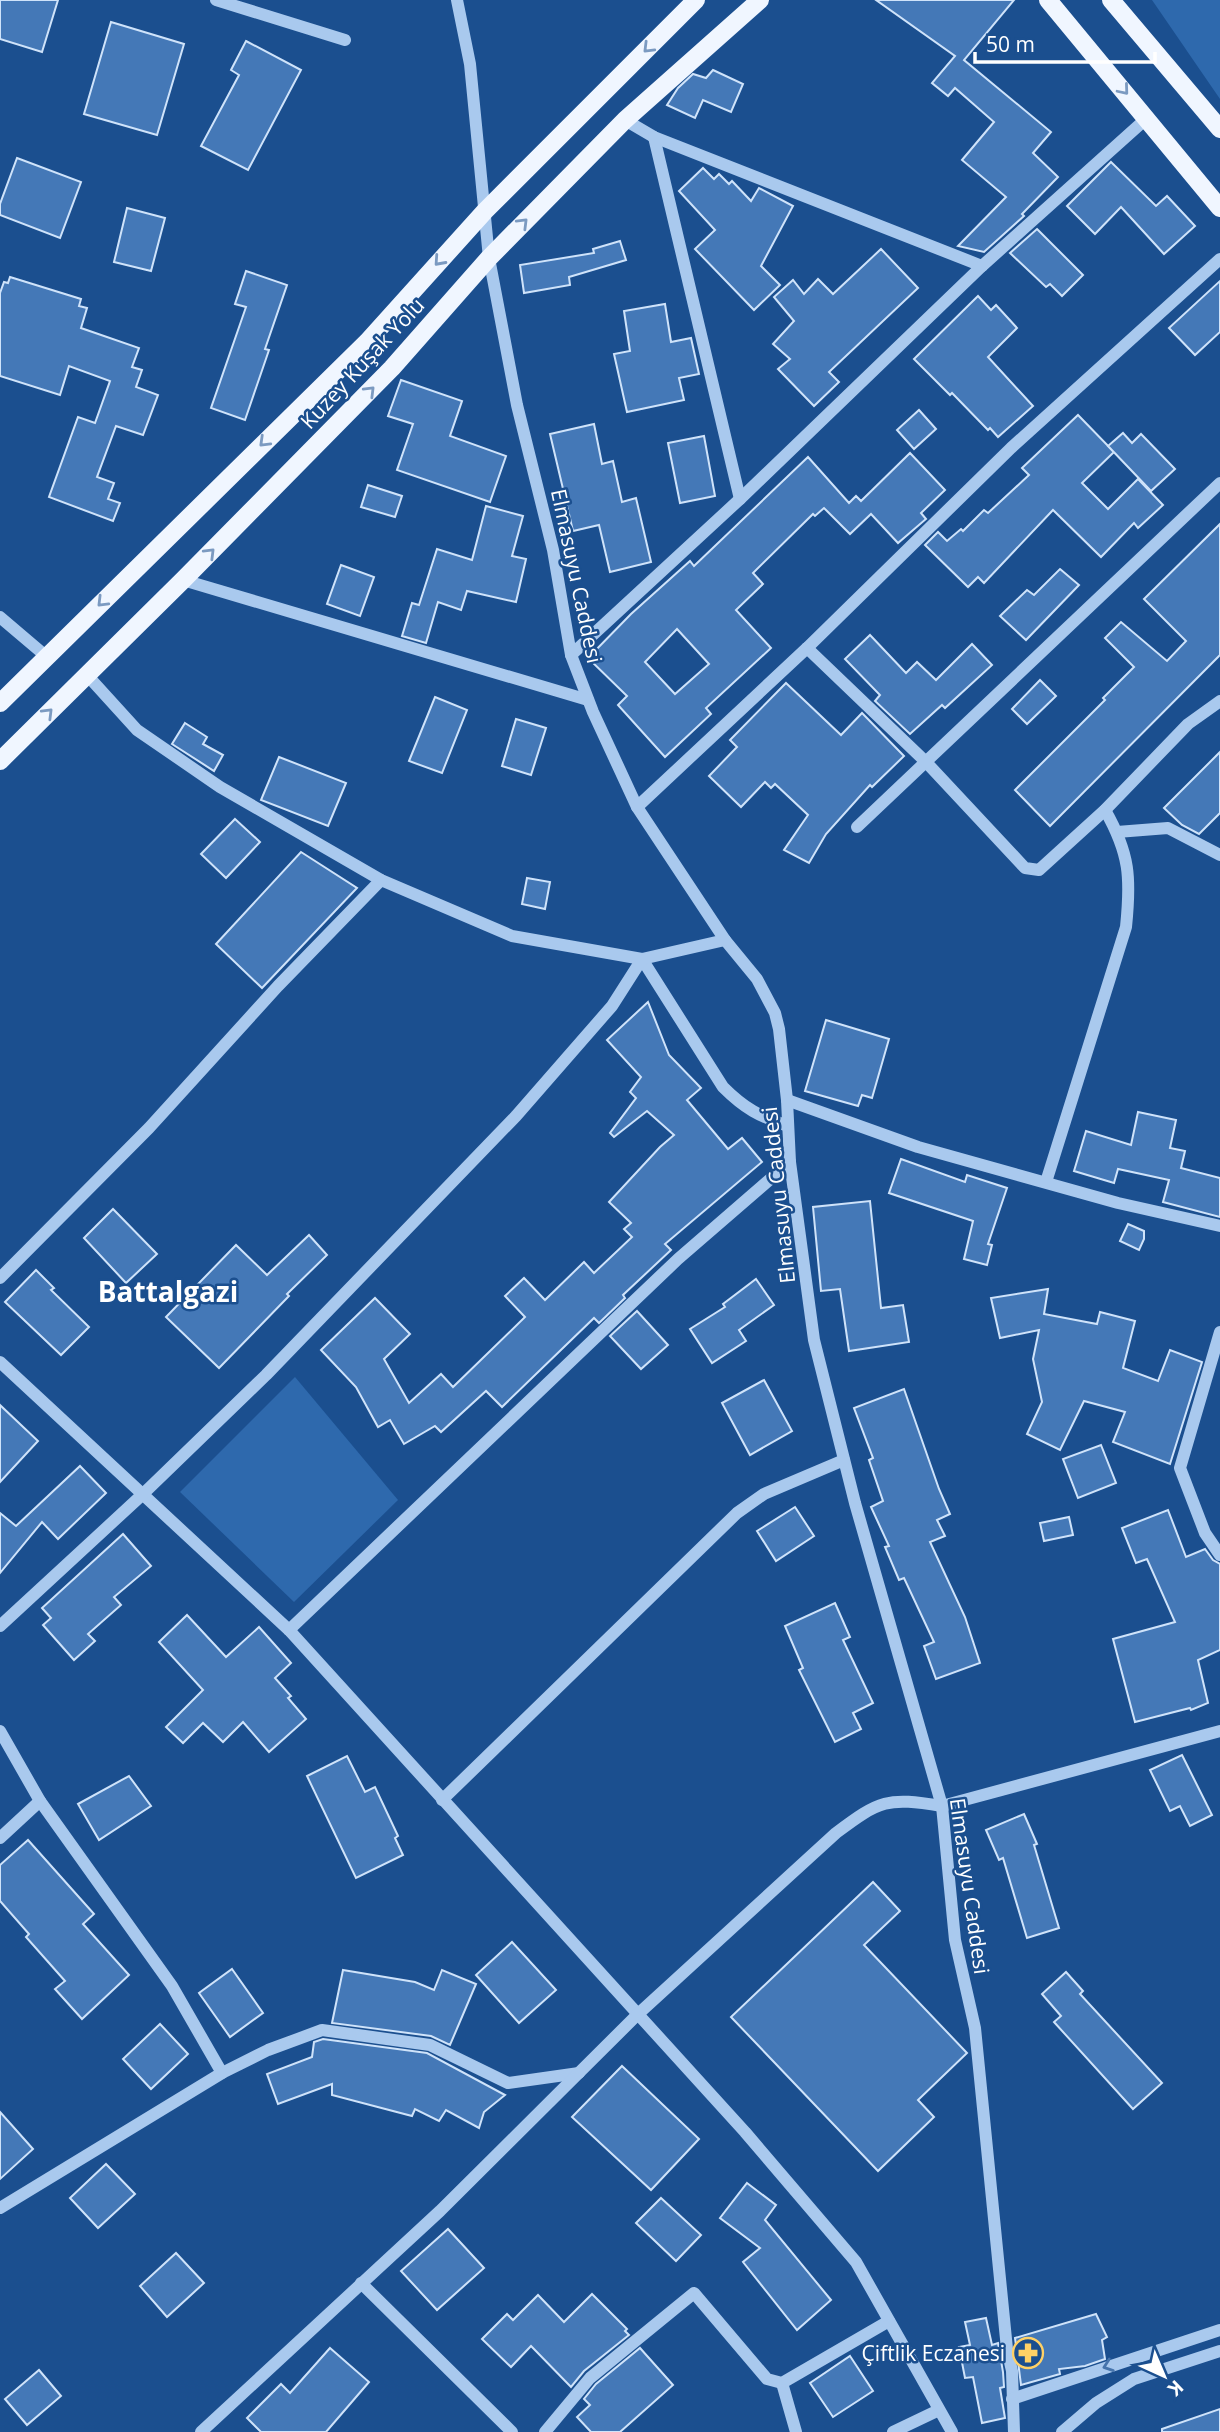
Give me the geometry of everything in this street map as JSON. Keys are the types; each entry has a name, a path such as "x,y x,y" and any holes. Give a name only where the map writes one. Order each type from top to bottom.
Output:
{"main road":[{"name":"Kuzey Kuşak Yolu","path":"0,703 367,342 485,211 696,0"},
{"name":"Kuzey Kuşak Yolu","path":"0,761 392,368 489,258 625,120 760,0"},
{"path":"1048,0 1220,208"},
{"path":"1111,0 1220,129"}],"street":[{"path":"216,0 345,40"},
{"name":"Elmasuyu Caddesi","path":"457,0 470,64 489,258 517,405 553,550 571,655 636,807 725,940 757,979 775,1013 787,1100 790,1162 814,1340 844,1460 942,1806 955,1940 975,2028 1007,2349 1012,2371 1014,2432"},
{"path":"571,655 740,499 982,266 1147,118"},
{"path":"625,120 654,137 982,266"},
{"path":"654,137 740,499"},
{"path":"636,807 807,648 1011,448 1220,259"},
{"path":"857,827 1220,483"},
{"path":"183,580 588,700"},
{"path":"0,617 47,657"},
{"path":"807,648 925,761 1025,868 1039,870 1105,810 1188,724 1220,701"},
{"path":"87,675 137,730 220,787 381,880 512,936 642,959 725,940"},
{"path":"1046,1182 1126,927 1129,892 1127,858 1105,810"},
{"path":"1117,832 1168,828 1220,855"},
{"path":"0,1278 149,1128 278,986 381,880"},
{"path":"642,959 723,1087 740,1104 757,1115 788,1126"},
{"path":"0,1626 143,1494 266,1375 516,1116 612,1006 642,959"},
{"path":"787,1100 918,1147 1118,1203 1220,1226"},
{"path":"289,1630 678,1259 790,1162"},
{"path":"1220,1332 1180,1468 1205,1534 1220,1555"},
{"path":"0,1362 289,1630 745,2132 856,2262 952,2432"},
{"path":"442,1800 737,1513 764,1494 844,1460"},
{"path":"0,1731 40,1801 172,1986 222,2073"},
{"path":"201,2432 449,2202 637,2015 836,1833 866,1811 891,1801 942,1806 1028,1785 1220,1731"},
{"path":"0,1838 40,1801"},
{"path":"0,2208 222,2073 268,2050 322,2030 430,2045 508,2083 579,2073"},
{"path":"361,2283 512,2432"},
{"path":"545,2432 590,2378 694,2294 767,2379 782,2383 889,2321"},
{"path":"1012,2399 1220,2330"},
{"path":"1062,2432 1097,2403 1134,2379 1220,2351"},
{"path":"782,2383 796,2432"},
{"path":"893,2432 939,2410"}],"shaded area":[{"path":"1152,0 1220,0 1220,99"},
{"path":"295,1377 398,1500 294,1602 180,1492"}],"building":[{"path":"0,0 58,0 42,52 0,39"},
{"path":"876,0 1014,0 964,60 1051,132 1033,153 1058,177 1022,214 1024,216 984,252 958,246 1006,197 962,160 994,122 955,88 948,96 932,83 955,56"},
{"path":"111,22 184,44 157,135 84,114"},
{"path":"246,41 301,70 248,170 201,146 239,75 231,70"},
{"path":"713,70 743,84 731,112 703,100 695,118 667,105 678,88 693,74 706,78"},
{"path":"17,158 81,182 60,238 0,215 0,204"},
{"path":"1111,162 1156,206 1167,196 1195,226 1164,254 1121,207 1095,234 1067,206"},
{"path":"703,168 714,179 719,174 729,184 732,181 751,201 759,188 793,206 761,266 780,285 754,310 695,249 715,230 679,191"},
{"path":"127,208 165,218 151,271 114,262"},
{"path":"1037,229 1083,275 1062,296 1050,284 1046,287 1010,253"},
{"path":"620,241 626,260 569,277 570,285 524,293 520,265 594,253 593,249"},
{"path":"881,249 918,288 829,372 839,382 814,406 778,369 790,359 773,344 794,321 774,297 793,280 804,294 818,279 833,294"},
{"path":"246,271 287,285 265,349 269,350 245,420 211,408 246,307 235,304"},
{"path":"10,277 81,299 79,306 87,308 81,328 139,348 132,367 142,370 136,387 158,395 143,435 116,426 97,477 114,483 108,499 120,503 113,521 49,497 78,417 95,423 110,381 69,366 60,395 0,376 0,293 4,282 8,283"},
{"path":"1220,281 1220,332 1195,355 1169,328"},
{"path":"978,296 991,310 996,305 1017,328 988,357 1033,406 998,437 914,359"},
{"path":"665,304 671,342 691,338 699,374 679,378 684,400 627,412 614,354 630,351 624,311"},
{"path":"401,380 462,401 450,436 506,456 490,502 397,470 413,424 388,416"},
{"path":"919,410 936,429 914,449 897,430"},
{"path":"1078,415 1114,452 1082,483 1108,509 1138,479 1163,505 1138,528 1134,523 1101,557 1053,510 984,583 978,577 968,587 925,545 938,532 947,541 961,529 963,531 984,510 988,513 1029,475 1022,468"},
{"path":"594,424 602,464 613,461 622,502 636,498 651,562 610,572 599,525 573,531 550,434"},
{"path":"1123,433 1132,443 1141,434 1175,469 1151,491 1108,446"},
{"path":"704,436 715,496 680,503 668,443"},
{"path":"910,453 945,490 921,513 926,519 898,543 871,514 850,534 824,508 815,516 813,514 753,573 763,584 736,610 771,648 706,708 711,714 665,757 618,705 627,696 588,658 631,614 690,561 694,566 808,457 849,503 856,496 861,501","holes":["677,629 709,664 675,694 645,662"]},
{"path":"368,485 402,496 395,517 361,507"},
{"path":"486,506 523,516 512,556 526,559 516,602 467,591 461,610 438,602 426,643 402,636 412,603 419,605 437,549 472,560"},
{"path":"1220,524 1220,655 1050,826 1015,790 1105,700 1103,698 1134,667 1105,638 1121,622 1167,661 1186,641 1144,599"},
{"path":"341,565 374,577 360,616 327,604"},
{"path":"1060,569 1079,585 1026,640 1000,616 1027,590 1034,595"},
{"path":"870,635 906,673 917,662 936,680 972,644 992,665 945,708 942,705 910,734 875,701 880,695 845,659"},
{"path":"1040,680 1056,696 1027,724 1012,709"},
{"path":"786,683 841,735 862,713 904,756 872,787 870,785 826,834 809,863 784,850 808,815 775,784 771,788 765,782 741,807 709,776 737,747 730,740"},
{"path":"435,697 467,710 442,773 409,761"},
{"path":"516,719 546,728 531,775 502,766"},
{"path":"185,723 207,737 203,744 223,755 214,771 172,744"},
{"path":"1220,752 1220,813 1199,834 1182,825 1164,808"},
{"path":"279,757 346,783 328,826 261,800"},
{"path":"235,819 260,842 226,878 201,854"},
{"path":"301,852 357,888 262,988 216,944"},
{"path":"527,878 550,882 545,909 522,904"},
{"path":"648,1002 669,1055 701,1088 687,1100 728,1149 742,1138 762,1162 665,1244 671,1250 623,1295 625,1298 599,1323 594,1318 502,1407 486,1391 441,1432 435,1426 404,1444 390,1420 378,1427 356,1387 321,1350 375,1298 410,1334 384,1359 409,1403 441,1374 453,1387 525,1317 505,1296 524,1278 545,1300 584,1262 594,1273 632,1237 624,1229 631,1223 609,1202 674,1135 647,1111 614,1137 610,1133 636,1098 630,1092 641,1077 607,1040"},
{"path":"826,1020 889,1039 872,1098 862,1095 858,1106 805,1091"},
{"path":"1138,1112 1176,1120 1170,1148 1185,1151 1181,1168 1220,1178 1220,1217 1163,1202 1169,1180 1118,1169 1114,1183 1074,1171 1086,1131 1131,1145"},
{"path":"901,1159 965,1182 967,1175 1007,1188 988,1244 992,1245 987,1265 964,1259 973,1221 889,1193"},
{"path":"870,1201 881,1308 903,1305 909,1342 849,1351 840,1289 821,1291 813,1207"},
{"path":"113,1209 157,1254 126,1283 84,1238"},
{"path":"1128,1224 1144,1231 1139,1250 1120,1241"},
{"path":"309,1235 327,1255 219,1368 166,1317 236,1245 267,1275"},
{"path":"36,1270 54,1288 51,1290 89,1327 61,1355 5,1302"},
{"path":"756,1279 774,1305 739,1330 746,1341 712,1363 690,1329 725,1307 723,1304"},
{"path":"1048,1289 1044,1314 1097,1324 1100,1312 1135,1321 1123,1368 1158,1381 1170,1350 1202,1362 1170,1464 1113,1442 1125,1412 1084,1401 1060,1450 1027,1434 1042,1402 1033,1359 1039,1330 1000,1338 991,1298"},
{"path":"637,1311 668,1345 641,1369 610,1336"},
{"path":"764,1380 792,1431 750,1455 722,1403"},
{"path":"904,1389 950,1514 937,1520 945,1536 930,1542 965,1617 980,1663 936,1679 924,1646 934,1642 904,1578 899,1580 885,1547 889,1546 871,1507 883,1501 869,1460 873,1458 854,1408"},
{"path":"0,1405 38,1441 0,1482"},
{"path":"1101,1445 1116,1483 1078,1498 1063,1459"},
{"path":"80,1466 106,1493 58,1539 42,1522 0,1573 0,1513 16,1526"},
{"path":"795,1507 814,1536 776,1561 757,1531"},
{"path":"1168,1510 1186,1557 1205,1549 1213,1560 1220,1564 1220,1650 1198,1660 1208,1703 1191,1710 1190,1708 1135,1722 1113,1639 1175,1622 1147,1559 1136,1563 1122,1528"},
{"path":"1069,1517 1073,1535 1044,1541 1040,1523"},
{"path":"123,1534 151,1566 114,1597 121,1605 88,1634 95,1641 74,1660 43,1625 51,1618 42,1608"},
{"path":"835,1603 850,1637 843,1640 873,1703 853,1713 861,1729 835,1742 799,1670 803,1668 785,1626"},
{"path":"187,1615 226,1657 259,1627 291,1663 275,1678 306,1719 269,1752 243,1722 223,1742 203,1723 183,1743 166,1727 203,1690 159,1642"},
{"path":"1182,1755 1212,1815 1190,1826 1180,1806 1170,1811 1150,1770"},
{"path":"347,1756 365,1792 375,1787 398,1836 395,1838 403,1855 356,1878 307,1776"},
{"path":"129,1776 151,1806 99,1840 78,1804"},
{"path":"1024,1814 1037,1844 1034,1845 1059,1928 1027,1938 1003,1858 999,1860 986,1830"},
{"path":"28,1840 94,1914 83,1924 129,1975 82,2019 55,1989 65,1981 26,1937 29,1934 0,1901 0,1865"},
{"path":"873,1882 900,1911 864,1945 967,2053 918,2100 934,2117 878,2171 731,2017"},
{"path":"512,1942 556,1990 519,2023 476,1975"},
{"path":"232,1969 263,2013 230,2037 199,1993"},
{"path":"343,1970 415,1982 434,1990 442,1970 476,1984 450,2045 431,2036 332,2023"},
{"path":"1066,1972 1083,1991 1080,1994 1162,2083 1133,2109 1054,2022 1061,2016 1042,1994"},
{"path":"160,2024 188,2054 151,2089 123,2059"},
{"path":"323,2039 427,2053 505,2095 484,2112 479,2128 446,2110 439,2121 415,2109 412,2116 332,2095 332,2084 278,2104 267,2074 312,2057 314,2042"},
{"path":"622,2066 699,2139 651,2190 572,2117"},
{"path":"0,2112 33,2149 0,2179"},
{"path":"106,2164 135,2194 98,2228 70,2198"},
{"path":"747,2183 776,2205 765,2220 831,2300 797,2330 743,2262 760,2248 720,2218"},
{"path":"661,2198 701,2235 676,2261 636,2223"},
{"path":"448,2229 484,2268 437,2310 401,2271"},
{"path":"176,2253 204,2283 167,2317 140,2286"},
{"path":"592,2294 627,2329 625,2331 629,2335 584,2371 571,2387 531,2346 511,2367 482,2339 507,2314 513,2320 538,2295 564,2322"},
{"path":"1096,2314 1107,2337 1102,2340 1105,2359 1085,2366 1059,2369 1060,2374 1021,2385 1015,2338"},
{"path":"986,2318 992,2345 998,2343 1003,2372 1004,2387 1000,2388 1005,2418 982,2423 973,2377 965,2378 959,2347 970,2345 965,2322"},
{"path":"330,2348 369,2382 326,2432 261,2432 247,2418 281,2384 290,2393"},
{"path":"640,2348 673,2385 620,2432 591,2432 577,2417 590,2405 584,2399 596,2384"},
{"path":"850,2356 873,2391 833,2417 810,2383"},
{"path":"39,2370 61,2396 27,2425 5,2399"},
{"path":"1220,2409 1220,2432 1162,2432 1162,2429"}],"place":[{"name":"Çiftlik Eczanesi","path":"1028,2353"}],"district":[{"name":"Battalgazi","path":"168,1291"}]}
